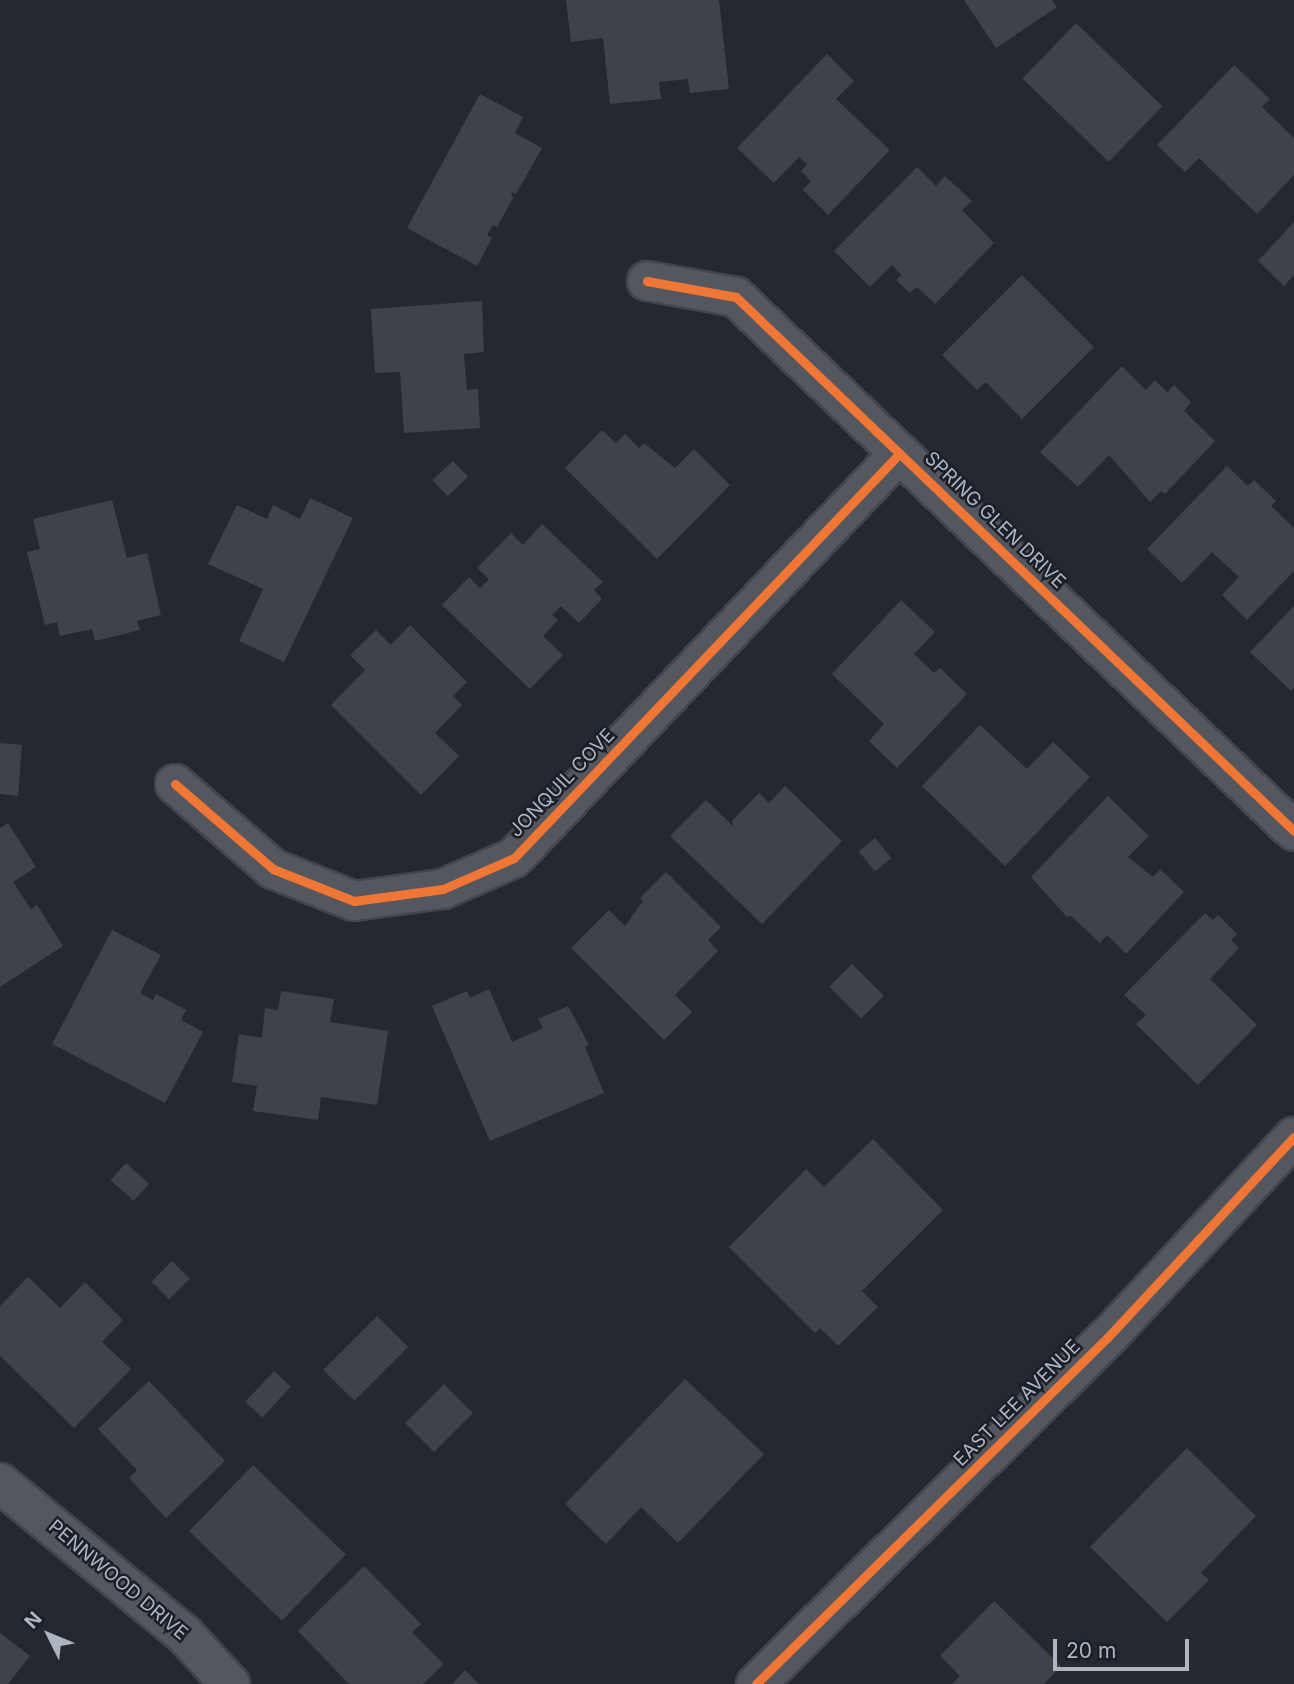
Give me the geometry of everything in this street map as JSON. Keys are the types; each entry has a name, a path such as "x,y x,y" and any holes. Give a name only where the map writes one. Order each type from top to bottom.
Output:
{"street":[{"name":"SPRING GLEN DRIVE","path":"647,281 736,297 1294,831"},
{"name":"JONQUIL COVE","path":"175,784 273,869 354,901 443,889 514,858 900,453"},
{"name":"EAST LEE AVENUE","path":"756,1684 1108,1337 1294,1137"},
{"name":"PENNWOOD DRIVE","path":"0,1483 184,1634 230,1684"}],"building":[{"path":"566,0 719,0 729,89 690,93 688,79 659,82 661,99 610,104 603,38 571,42"},
{"path":"964,0 1052,0 1057,7 996,48"},
{"path":"1076,23 1162,106 1109,162 1023,78"},
{"path":"827,54 854,81 836,99 890,150 828,215 803,190 811,181 801,171 807,164 799,157 774,183 737,148"},
{"path":"1234,65 1270,99 1262,107 1294,138 1294,175 1257,214 1199,158 1185,172 1157,145"},
{"path":"480,94 523,117 515,133 542,148 516,194 511,192 513,198 497,227 493,225 487,235 492,238 477,266 407,228"},
{"path":"917,167 936,186 945,176 972,201 962,210 994,243 935,304 917,287 910,293 896,280 901,275 892,265 870,287 834,251"},
{"path":"1294,222 1294,275 1284,286 1258,261"},
{"path":"1022,275 1094,347 1022,419 986,382 977,390 942,355"},
{"path":"482,301 484,352 464,354 467,390 478,389 480,428 404,433 400,372 375,373 371,309"},
{"path":"1122,366 1146,390 1155,380 1167,392 1174,385 1191,402 1184,411 1215,441 1165,494 1161,491 1150,502 1109,455 1078,487 1040,452"},
{"path":"602,430 616,443 625,434 639,448 644,443 675,468 694,449 730,485 657,559 565,468"},
{"path":"453,461 468,477 448,496 433,480"},
{"path":"1227,466 1248,486 1254,480 1276,501 1271,506 1294,528 1294,571 1247,620 1222,595 1239,577 1212,552 1182,583 1147,549"},
{"path":"310,498 353,518 284,662 239,641 263,589 208,564 237,505 267,519 273,505 300,519"},
{"path":"112,500 127,558 147,553 161,615 137,621 140,630 95,641 92,629 60,636 57,622 45,625 27,552 40,549 33,519"},
{"path":"542,524 603,582 594,590 602,599 579,623 561,606 552,615 558,620 543,636 563,655 530,689 442,605 469,577 480,588 489,579 477,568 511,533 523,545"},
{"path":"901,600 935,632 914,654 934,673 940,668 967,694 897,768 869,741 884,724 832,674"},
{"path":"1294,606 1294,688 1291,691 1250,652"},
{"path":"410,625 467,682 453,696 462,705 435,733 459,756 421,795 331,705 365,670 350,655 376,630 391,645"},
{"path":"980,725 1027,769 1053,742 1090,777 1005,866 922,786"},
{"path":"0,743 22,745 18,796 0,794"},
{"path":"785,786 842,841 762,924 670,836 706,800 733,826 732,821 759,793 769,803"},
{"path":"1108,796 1149,836 1128,857 1153,877 1160,869 1184,892 1126,954 1107,935 1100,943 1071,916 1067,917 1031,877"},
{"path":"8,823 36,867 13,882 31,909 37,905 63,946 0,987 0,828"},
{"path":"875,838 891,858 875,871 859,851"},
{"path":"666,872 721,927 708,940 718,951 675,995 692,1012 664,1040 571,948 609,910 625,926 643,901 640,898"},
{"path":"1205,913 1213,920 1218,915 1237,934 1231,940 1239,948 1210,979 1257,1025 1198,1085 1136,1024 1146,1015 1124,995"},
{"path":"112,930 161,955 140,993 153,1000 156,994 186,1010 181,1020 203,1032 165,1103 52,1044"},
{"path":"852,964 884,996 861,1018 829,987"},
{"path":"489,989 512,1042 543,1028 538,1019 568,1006 589,1045 585,1047 604,1093 490,1141 432,1006 467,991 470,998"},
{"path":"281,991 334,999 330,1022 388,1031 377,1105 321,1097 318,1120 253,1111 257,1086 232,1082 239,1034 262,1038 265,1008 278,1010"},
{"path":"873,1139 943,1210 862,1291 878,1307 838,1346 820,1328 815,1333 729,1247 806,1169 824,1187"},
{"path":"126,1163 149,1184 134,1201 111,1180"},
{"path":"172,1261 190,1279 169,1299 151,1282"},
{"path":"28,1277 60,1308 85,1282 123,1320 102,1342 131,1369 74,1428 0,1356 0,1306"},
{"path":"377,1316 408,1347 354,1401 323,1370"},
{"path":"274,1371 291,1387 262,1417 245,1402"},
{"path":"685,1379 764,1454 678,1543 641,1507 606,1544 565,1504"},
{"path":"149,1381 225,1461 166,1518 129,1478 137,1470 98,1429"},
{"path":"444,1384 473,1413 434,1452 405,1423"},
{"path":"1187,1448 1256,1516 1201,1573 1209,1580 1167,1622 1090,1547"},
{"path":"253,1465 346,1555 282,1621 189,1531"},
{"path":"364,1566 421,1624 412,1632 444,1664 423,1684 349,1684 298,1631"},
{"path":"994,1601 1061,1666 1044,1684 952,1684 960,1676 940,1656"},
{"path":"0,1633 30,1656 8,1684 0,1684"},
{"path":"465,1670 479,1684 452,1684"}],"cycle path":[{"path":"647,281 736,297 1294,831"},
{"path":"175,784 273,869 354,901 443,889 514,858 900,453"},
{"path":"756,1684 1108,1337 1294,1137"}]}
